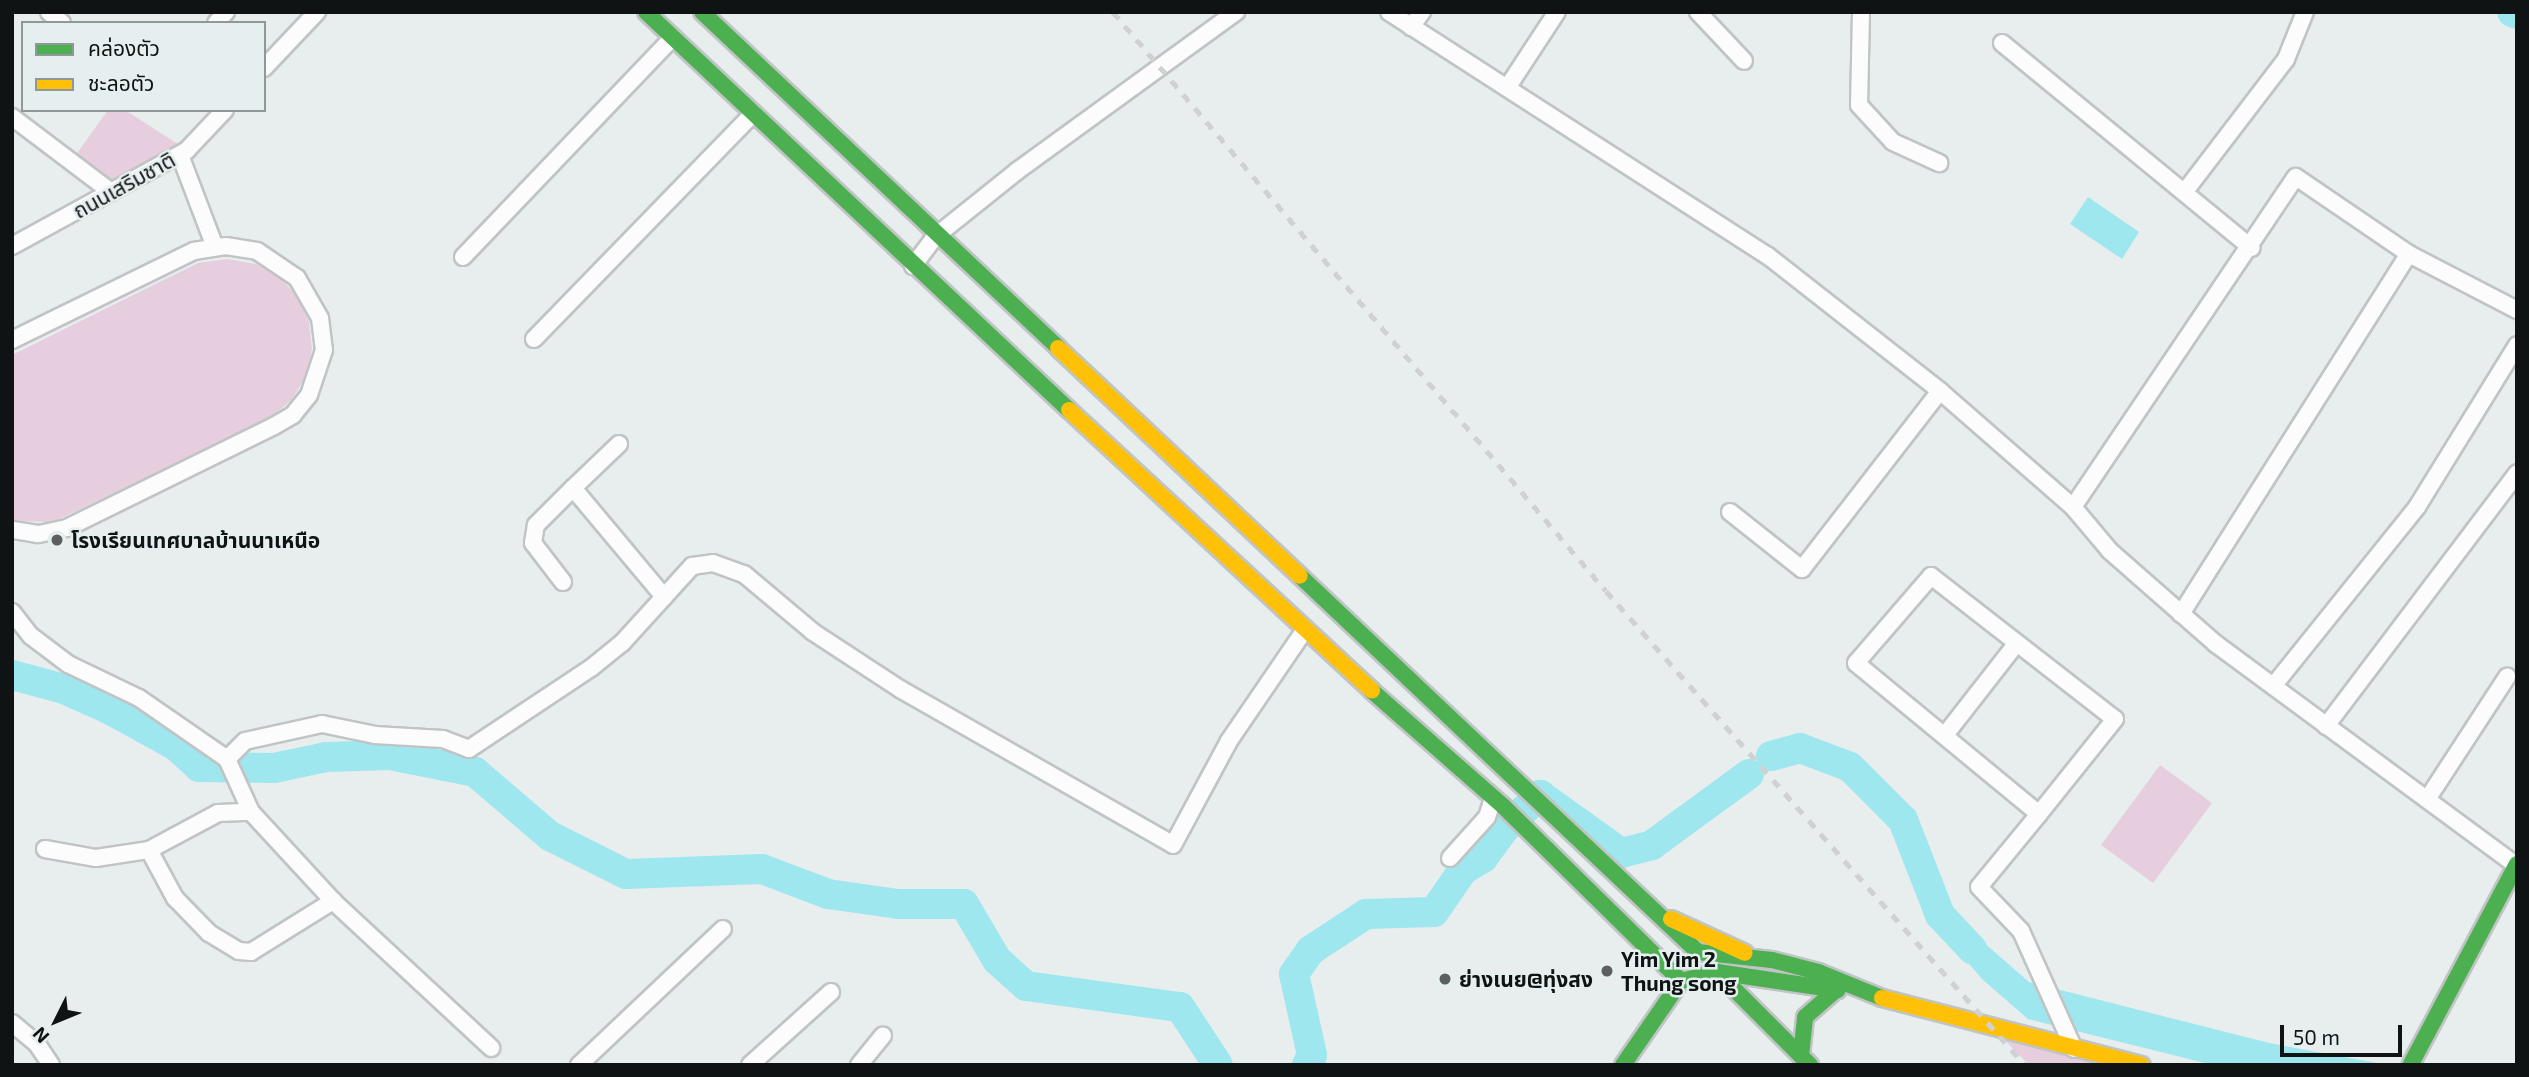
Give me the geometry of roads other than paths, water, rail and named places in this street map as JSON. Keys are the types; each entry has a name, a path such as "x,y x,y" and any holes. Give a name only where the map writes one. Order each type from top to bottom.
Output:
{"main road":[{"path":"646,12 1304,631 1498,802 1681,981"},
{"path":"702,12 936,236 1440,706 1524,790 1698,952 1752,957 1818,972 1859,992"},
{"path":"2411,1065 2516,864"},
{"path":"1656,912 1752,957"},
{"path":"1717,972 1805,1060"},
{"path":"1623,1065 1681,981 1717,972 1859,992 2071,1043 2142,1065"},
{"path":"1805,1060 1805,1017 1836,990"}],"street":[{"path":"266,66 317,12"},
{"path":"913,266 936,236 1017,171 1236,12"},
{"path":"1389,12 1768,256 1940,391 2073,507 2110,551 2181,614 2326,726 2516,864"},
{"path":"1411,27 1422,12"},
{"path":"1507,88 1557,12"},
{"path":"1698,12 1744,61"},
{"path":"1861,12 1859,105 1892,142 1939,163"},
{"path":"2186,190 2286,58 2305,12"},
{"path":"463,257 673,37"},
{"path":"2002,43 2186,190 2252,248"},
{"name":"ถนนเสริมชาติ","path":"12,246 180,155 223,112"},
{"path":"534,338 754,113"},
{"path":"12,117 111,192"},
{"path":"180,155 215,247"},
{"path":"2073,507 2252,248 2296,177 2409,254 2517,310"},
{"path":"12,340 194,251 215,247 257,251 285,266 307,289 320,318 324,350 309,395 293,415 274,426 84,521 54,532 12,530"},
{"path":"2181,614 2409,254"},
{"path":"2274,685 2417,507 2517,345"},
{"path":"1730,512 1802,569 1940,391"},
{"path":"563,582 533,543 536,525 619,444"},
{"path":"2326,726 2517,473"},
{"path":"573,488 664,597"},
{"path":"227,759 245,741 322,724 375,734 443,739 469,749 591,668 692,566 713,563 744,574 857,663 1173,845 1229,741 1304,631"},
{"path":"2039,814 1856,663 1931,576 2115,719 2039,814 1979,887 2021,931 2071,1043"},
{"path":"12,612 31,636 68,664 139,698 227,759 251,812 333,901 491,1048"},
{"path":"1945,735 2016,644"},
{"path":"2428,798 2507,677"},
{"path":"1450,858 1498,802"},
{"path":"45,849 96,858 149,850 218,813 251,812"},
{"path":"149,850 175,898 209,933 239,951 251,952 333,901"},
{"path":"579,1065 723,929"},
{"path":"1698,952 1717,972"},
{"path":"750,1065 831,992"},
{"path":"12,1023 37,1044 51,1065"},
{"path":"859,1065 883,1035"}],"water":[{"path":"2088,197 2139,232 2122,259 2070,224"},
{"path":"1951,914 2029,982 2269,1043 2388,1065 2213,1065 2028,1019 1982,979 1937,926"}],"waterway":[{"path":"2512,12 2517,14"},
{"path":"12,675 64,689 109,709 176,746 199,767 274,768 326,757 390,755 475,772 550,836 626,874 762,869 828,894 898,904 964,904 997,960 1026,986 1180,1007 1218,1065"},
{"path":"1771,756 1800,748 1850,767 1903,820 1940,915 1972,949"},
{"path":"1307,1065 1312,1055 1294,974 1311,950 1366,914 1434,912 1463,870 1483,858 1504,829 1540,795 1621,853 1652,845 1749,774"}],"railway":[{"path":"1113,12 1606,591 2025,1065"}],"place":[{"name":"โรงเรียนเทศบาลบ้านนาเหนือ","path":"57,540"},
{"name":"Yim Yim 2 Thung song","path":"1607,971"},
{"name":"ย่างเนย@ทุ่งสง","path":"1445,979"}]}
